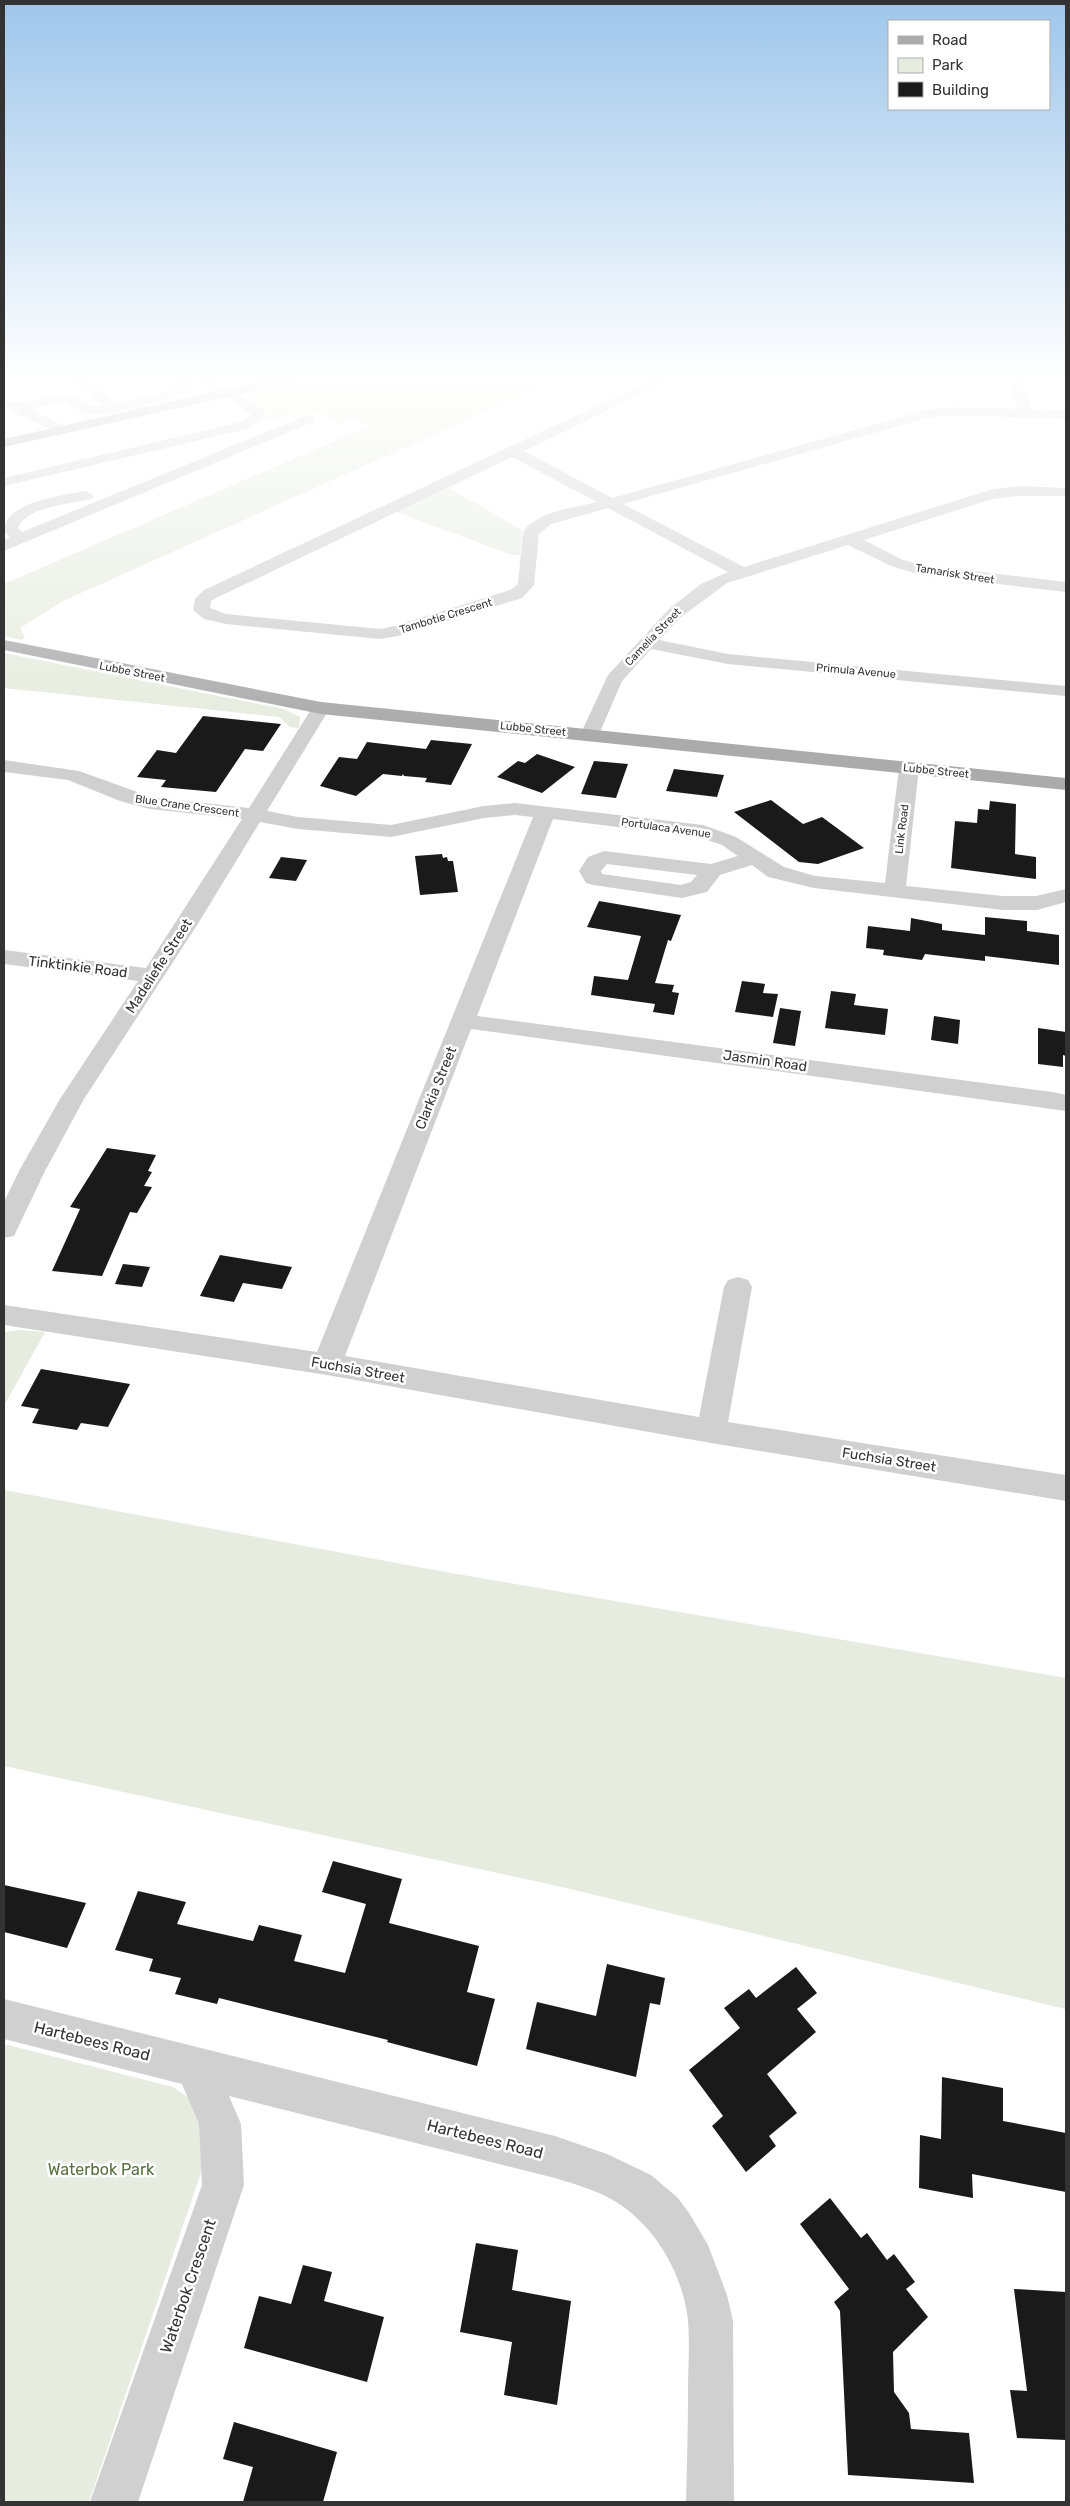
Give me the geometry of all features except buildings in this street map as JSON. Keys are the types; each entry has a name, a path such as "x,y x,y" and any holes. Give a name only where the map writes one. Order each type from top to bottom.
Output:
{"main road":[{"name":"Lubbe Street","path":"4,645 321,708 1066,784"}],"street":[{"path":"19,538 12,533 10,524 27,511 78,498 133,490"},
{"path":"4,546 133,490"},
{"name":"Tambotie Crescent","path":"433,490 210,594 203,599 201,610 210,615 226,619 371,634 398,631 520,592 526,585 530,536 534,528 546,521 657,490"},
{"path":"586,490 740,572"},
{"name":"Camelia Street","path":"590,735 614,678 675,613 707,588 740,572 990,495 1018,491 1066,492"},
{"name":"Tamarisk Street","path":"849,539 897,563 921,570 1066,587"},
{"name":"Primula Avenue","path":"647,643 736,660 1066,691"},
{"name":"Madeliefie Street","path":"4,1229 32,1171 72,1100 256,815 321,708"},
{"name":"Blue Crane Crescent","path":"4,766 72,775 139,801 256,815"},
{"name":"Link Road","path":"895,891 909,768"},
{"name":"Portulaca Avenue","path":"256,815 298,823 391,832 488,810 545,813 703,831 729,841 776,872 799,880 1020,904 1044,902 1066,895"},
{"name":"Clarkia Street","path":"327,1364 545,813"},
{"path":"712,870 754,858"},
{"name":"Tinktinkie Road","path":"4,957 152,976"},
{"name":"Jasmin Road","path":"462,1021 1066,1103"},
{"path":"711,1431 738,1287"},
{"name":"Fuchsia Street","path":"4,1316 327,1364 711,1431 1066,1488"},
{"name":"Hartebees Road","path":"4,2019 555,2157 605,2173 637,2191 662,2214 686,2249 699,2276 709,2313 711,2352 710,2502"},
{"name":"Waterbok Crescent","path":"114,2502 223,2185 220,2124 196,2068"}],"green space":[{"path":"222,490 310,490 63,601 20,628 25,638 22,640 4,636 4,584"},
{"path":"444,490 452,490 522,530 520,555 512,555 394,511"},
{"path":"4,653 284,709 300,717 299,728 290,727 279,717 4,688"},
{"path":"20,1330 45,1332 4,1406 4,1332"},
{"path":"4,1490 445,1572 1066,1678 1066,2009 562,1887 4,1766"},
{"name":"Waterbok Park","path":"4,2044 173,2087 188,2097 200,2111 204,2164 89,2502 4,2502"}]}
